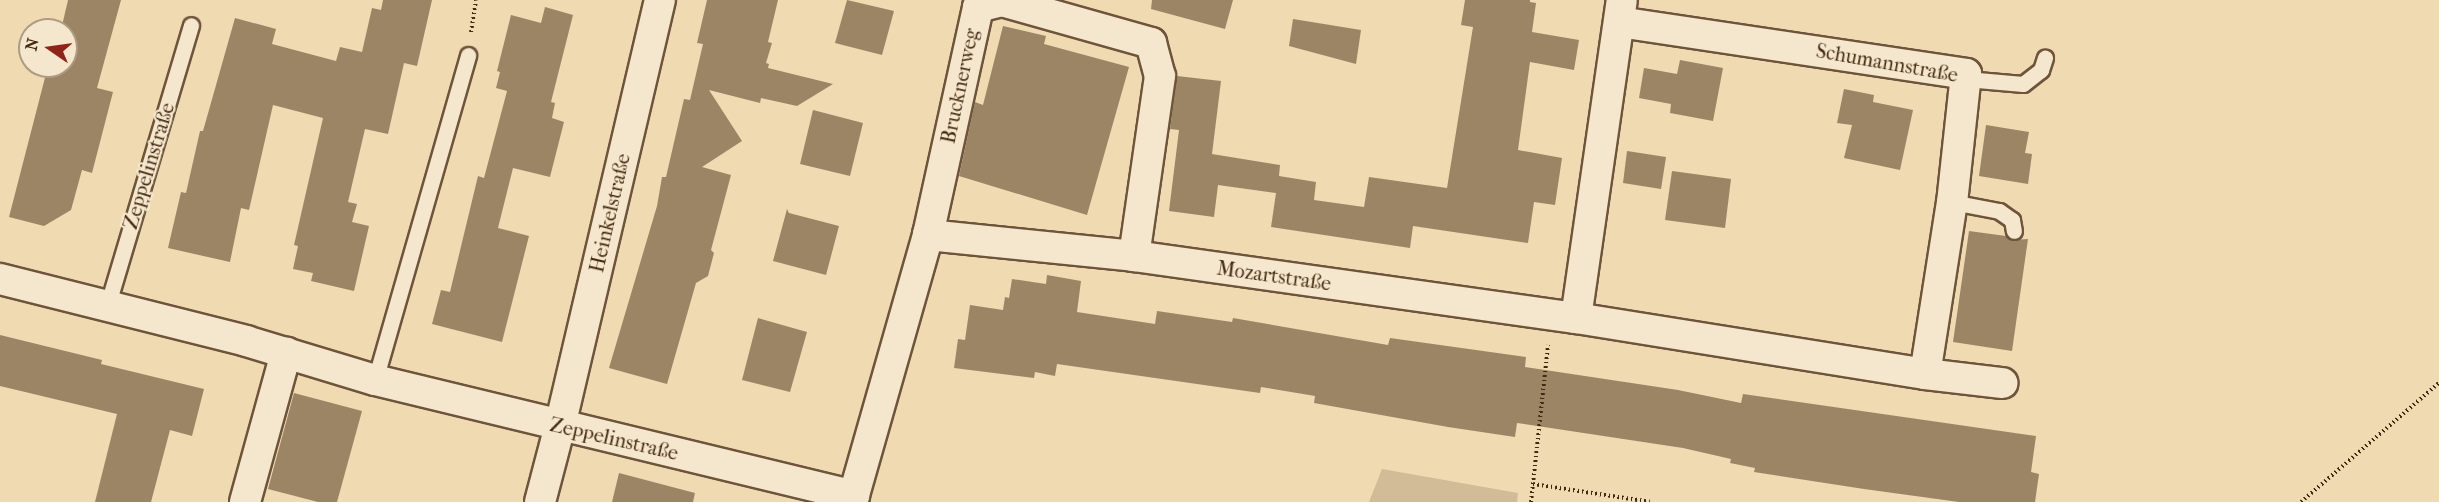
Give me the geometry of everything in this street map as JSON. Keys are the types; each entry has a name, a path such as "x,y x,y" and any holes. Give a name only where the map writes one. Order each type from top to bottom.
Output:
{"street":[{"name":"Heinkelstraße","path":"540,502 660,0"},
{"name":"Brucknerweg","path":"928,235 978,7 1002,1 1151,43 1160,76 1134,256"},
{"name":"Schumannstraße","path":"1620,11 1966,74 1952,202 1925,374"},
{"path":"1620,11 1564,316 1925,374 2002,383"},
{"path":"853,499 928,235"},
{"name":"Mozartstraße","path":"928,235 1134,256 1564,316"},
{"name":"Zeppelinstraße","path":"0,279 246,341 375,380 853,499"},
{"path":"245,502 286,353"}],"lane":[{"name":"Zeppelinstraße","path":"107,307 191,25"},
{"path":"375,380 468,55"},
{"path":"1965,79 2023,84 2041,70 2045,58"},
{"path":"1952,202 1999,211 2012,220 2014,231"}],"path":[{"path":"468,55 476,0"},
{"path":"1531,502 1564,316"},
{"path":"2301,502 2439,383"},
{"path":"1533,484 1650,502"}],"shaded area":[{"path":"1382,469 1518,493 1517,502 1369,502"}],"building":[{"path":"68,0 121,0 97,88 113,92 92,173 82,170 71,210 44,226 9,217 45,78 78,78 78,18 64,18"},
{"path":"383,0 432,0 417,66 404,63 388,134 365,129 348,202 357,204 352,222 369,226 354,291 311,281 313,273 293,269 298,246 294,245 323,118 273,105 249,210 241,208 230,262 168,248 181,192 186,193 200,131 203,131 235,18 276,29 272,44 336,61 340,47 362,52 372,8 381,10"},
{"path":"707,0 778,0 768,42 772,43 766,63 769,64 768,68 833,84 797,106 761,98 760,103 709,90 742,141 702,167 731,175 711,250 714,253 708,276 696,283 667,384 609,368 657,206 662,177 666,177 684,99 690,100 703,44 697,43"},
{"path":"847,0 894,11 882,55 835,43"},
{"path":"1152,0 1233,0 1225,29 1151,9"},
{"path":"1465,0 1530,0 1536,3 1532,32 1579,40 1574,70 1530,62 1518,150 1562,158 1555,205 1534,202 1528,243 1413,226 1410,248 1271,227 1276,193 1218,185 1214,217 1169,211 1179,130 1170,129 1177,76 1221,81 1212,154 1280,165 1279,176 1316,182 1314,200 1364,207 1369,177 1447,188 1473,27 1461,25"},
{"path":"545,7 573,15 551,102 555,103 552,118 564,122 550,177 513,168 498,228 529,236 502,342 432,324 441,290 450,292 478,176 484,178 507,91 496,88 500,72 497,71 511,15 541,23"},
{"path":"1293,19 1361,30 1356,64 1289,46"},
{"path":"1003,26 1046,36 1044,44 1129,67 1087,215 959,176 975,102 983,105"},
{"path":"1680,60 1723,68 1713,121 1670,113 1671,104 1639,98 1644,68 1677,74"},
{"path":"1844,89 1874,95 1873,102 1913,110 1900,170 1844,158 1852,125 1837,123"},
{"path":"813,110 863,123 850,176 800,164"},
{"path":"1986,125 2029,132 2025,153 2032,154 2028,184 1979,176"},
{"path":"1627,151 1666,157 1661,189 1623,183"},
{"path":"1672,171 1731,179 1725,228 1665,220"},
{"path":"787,209 789,213 839,226 826,275 773,261"},
{"path":"1969,231 2006,236 2011,240 2028,239 2012,351 1953,342"},
{"path":"1047,275 1081,281 1077,312 1155,324 1157,311 1232,322 1233,318 1388,345 1390,338 1526,357 1525,367 1678,390 1741,403 1743,394 2036,436 2031,472 2039,474 2035,502 1959,502 1864,489 1754,472 1755,468 1730,463 1731,459 1683,448 1517,423 1515,437 1314,403 1315,396 1261,387 1260,393 1057,364 1055,376 1035,372 1034,378 954,368 958,339 965,340 970,305 1003,310 1005,297 1009,298 1012,279 1046,284"},
{"path":"758,318 807,332 790,392 742,380"},
{"path":"0,335 102,360 101,364 204,389 192,436 170,430 151,502 95,502 117,414 0,386"},
{"path":"294,393 362,411 337,502 318,502 268,489"},
{"path":"619,473 695,493 693,502 612,502"}]}
